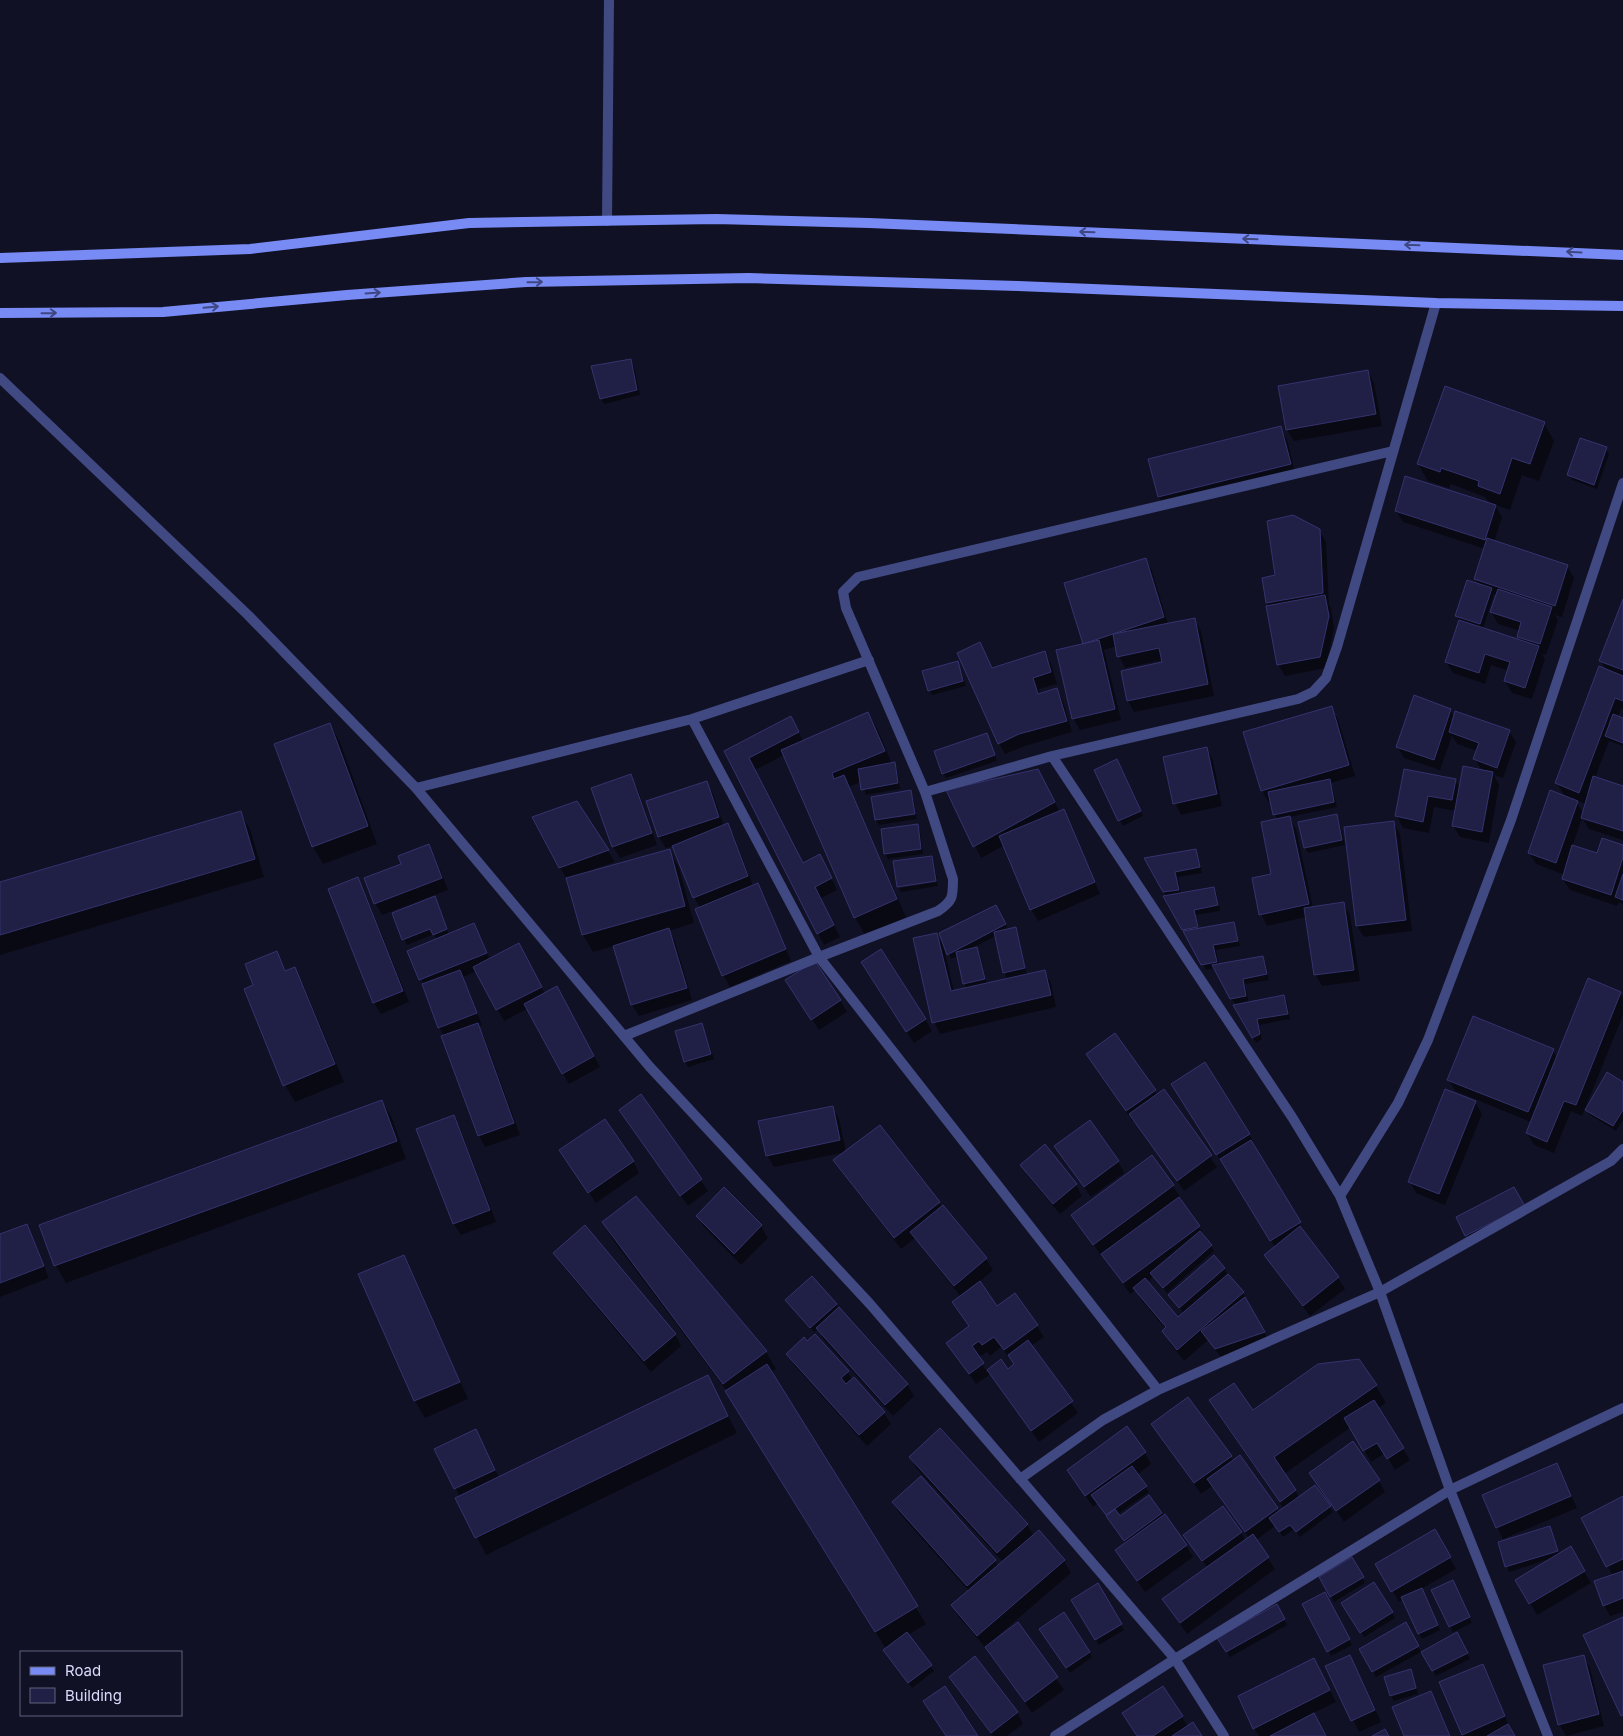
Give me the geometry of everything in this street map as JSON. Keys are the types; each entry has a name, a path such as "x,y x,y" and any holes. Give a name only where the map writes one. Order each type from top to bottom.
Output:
{"main road":[{"path":"0,258 250,249 469,223 716,219 869,223 1623,255"},
{"path":"0,314 163,312 347,295 526,282 749,278 1436,303 1623,306"}],"street":[{"path":"607,221 609,0"},
{"path":"925,792 1052,756 1298,699 1313,692 1326,678 1337,647 1436,303"},
{"path":"0,378 248,615 416,788 649,1066 870,1304 1175,1659 1224,1736"},
{"path":"624,1036 938,911 948,904 953,893 953,879 925,792 846,608 843,592 858,577 1393,451"},
{"path":"1340,1196 1398,1103 1428,1040 1511,820 1623,483"},
{"path":"416,788 692,719 868,660"},
{"path":"692,719 819,957 1158,1390"},
{"path":"1052,756 1292,1116 1340,1196 1380,1292 1450,1490 1548,1736"},
{"path":"1020,1479 1103,1420 1158,1390 1380,1292 1611,1161 1623,1149"},
{"path":"1055,1736 1175,1659 1450,1490 1623,1408"}],"building":[{"path":"631,359 637,390 600,399 591,366"},
{"path":"1368,370 1376,414 1286,430 1278,386"},
{"path":"1445,386 1545,422 1530,464 1512,458 1500,494 1478,486 1479,481 1441,468 1440,472 1417,464"},
{"path":"1281,426 1291,464 1158,497 1148,459"},
{"path":"1580,438 1607,447 1594,485 1567,475"},
{"path":"1405,476 1496,505 1485,540 1395,511"},
{"path":"1293,515 1320,529 1323,593 1266,603 1262,578 1275,575 1267,521"},
{"path":"1487,538 1568,565 1555,606 1474,579"},
{"path":"1146,558 1164,617 1083,644 1064,583"},
{"path":"1467,580 1492,588 1480,624 1455,616"},
{"path":"1498,589 1552,607 1540,644 1517,637 1521,622 1490,612"},
{"path":"1325,595 1329,616 1320,657 1277,665 1266,606"},
{"path":"1623,599 1623,670 1599,661"},
{"path":"1195,618 1208,684 1127,701 1121,671 1162,662 1159,648 1117,657 1113,634"},
{"path":"1459,620 1539,646 1525,688 1504,681 1510,662 1485,654 1479,673 1445,662"},
{"path":"1099,640 1115,709 1072,719 1056,650"},
{"path":"980,642 992,668 1045,651 1051,672 1033,678 1038,694 1057,688 1067,721 1019,734 998,744 957,653"},
{"path":"958,661 963,681 928,691 922,671"},
{"path":"1599,666 1623,676 1623,701 1615,698 1579,793 1555,783"},
{"path":"1414,695 1451,709 1434,760 1396,747"},
{"path":"1332,706 1349,765 1261,791 1243,732"},
{"path":"1455,711 1510,730 1497,768 1473,759 1479,743 1449,732"},
{"path":"868,712 885,751 832,773 834,779 844,775 897,899 854,918 781,750"},
{"path":"1613,714 1623,718 1623,743 1605,736"},
{"path":"791,716 799,732 749,758 803,863 820,854 832,878 815,887 834,925 817,934 724,751"},
{"path":"330,723 368,826 312,847 274,744"},
{"path":"987,733 995,755 942,774 934,751"},
{"path":"1207,747 1217,794 1173,804 1163,757"},
{"path":"1117,759 1141,811 1118,821 1094,770"},
{"path":"895,762 898,783 861,790 858,769"},
{"path":"1463,766 1493,772 1482,832 1452,826"},
{"path":"1038,769 1055,802 973,847 946,790"},
{"path":"1404,769 1456,779 1452,800 1428,796 1423,822 1395,816"},
{"path":"631,774 652,833 612,847 591,788"},
{"path":"1593,776 1623,786 1623,831 1581,818"},
{"path":"1330,779 1334,802 1273,815 1268,792"},
{"path":"707,781 719,817 658,837 646,801"},
{"path":"911,790 915,814 875,820 871,797"},
{"path":"1550,790 1578,801 1556,863 1528,853"},
{"path":"577,801 609,850 559,868 532,817"},
{"path":"1064,809 1095,882 1030,910 999,836"},
{"path":"241,811 255,859 0,935 0,882"},
{"path":"1337,814 1342,840 1304,848 1298,822"},
{"path":"1290,816 1309,904 1259,915 1252,878 1271,874 1261,822"},
{"path":"1394,821 1406,920 1356,926 1344,827"},
{"path":"728,823 748,876 693,898 672,846"},
{"path":"918,824 921,849 884,854 881,829"},
{"path":"1602,838 1623,845 1623,857 1611,895 1562,879 1572,845 1597,853"},
{"path":"429,844 442,878 374,904 364,878 401,864 398,856"},
{"path":"670,849 685,906 582,935 566,878"},
{"path":"1196,849 1200,867 1175,872 1179,890 1163,892 1144,858"},
{"path":"932,856 936,881 897,887 893,861"},
{"path":"1623,874 1623,900 1615,897"},
{"path":"358,877 403,991 373,1003 328,889"},
{"path":"758,883 786,949 722,976 695,909"},
{"path":"1214,887 1218,905 1194,910 1198,927 1182,930 1163,896"},
{"path":"435,896 447,929 433,935 430,929 402,940 392,913"},
{"path":"1344,902 1354,970 1314,975 1304,908"},
{"path":"996,905 1006,924 947,955 939,933"},
{"path":"1234,922 1238,941 1213,945 1217,962 1201,965 1183,931"},
{"path":"474,923 487,953 419,980 407,951"},
{"path":"1016,927 1025,968 1003,973 994,932"},
{"path":"669,928 687,988 631,1005 613,946"},
{"path":"937,933 951,991 1045,970 1051,995 932,1023 913,938"},
{"path":"519,943 542,987 496,1010 473,967"},
{"path":"977,947 985,979 963,984 956,952"},
{"path":"881,949 926,1019 906,1032 861,962"},
{"path":"277,951 285,971 295,967 335,1064 283,1086 244,989 253,985 245,964"},
{"path":"1263,956 1267,974 1243,979 1246,996 1230,999 1212,965"},
{"path":"815,961 841,1000 811,1020 785,980"},
{"path":"460,970 477,1013 438,1028 422,984"},
{"path":"1588,978 1621,992 1576,1105 1564,1101 1547,1142 1526,1133"},
{"path":"557,986 594,1056 562,1074 524,1004"},
{"path":"1284,995 1288,1014 1257,1019 1260,1034 1252,1038 1233,1005"},
{"path":"1473,1016 1554,1049 1528,1112 1447,1080"},
{"path":"478,1023 514,1123 478,1136 441,1036"},
{"path":"702,1023 711,1054 684,1062 675,1031"},
{"path":"1115,1033 1156,1090 1126,1111 1086,1054"},
{"path":"1205,1062 1250,1134 1216,1155 1171,1084"},
{"path":"1607,1072 1623,1082 1623,1110 1613,1126 1585,1110"},
{"path":"1164,1089 1212,1155 1177,1181 1129,1114"},
{"path":"1445,1089 1476,1101 1439,1194 1408,1182"},
{"path":"641,1094 702,1179 680,1196 619,1110"},
{"path":"382,1100 397,1141 54,1266 39,1225"},
{"path":"833,1106 840,1140 766,1156 758,1121"},
{"path":"454,1115 490,1210 453,1224 416,1129"},
{"path":"605,1119 634,1161 588,1193 559,1150"},
{"path":"1090,1120 1119,1161 1084,1187 1054,1146"},
{"path":"880,1125 940,1202 894,1238 833,1160"},
{"path":"1251,1140 1301,1222 1270,1241 1220,1159"},
{"path":"1045,1144 1077,1184 1053,1204 1020,1165"},
{"path":"1152,1155 1174,1185 1093,1245 1071,1215"},
{"path":"724,1187 762,1225 734,1254 696,1216"},
{"path":"1514,1187 1525,1206 1465,1236 1456,1217"},
{"path":"636,1196 767,1351 723,1384 602,1222"},
{"path":"1179,1197 1200,1226 1123,1283 1101,1254"},
{"path":"943,1205 987,1258 954,1286 910,1232"},
{"path":"27,1224 44,1266 0,1283 0,1234"},
{"path":"585,1225 676,1334 644,1361 553,1253"},
{"path":"1300,1226 1339,1277 1303,1306 1264,1255"},
{"path":"1200,1231 1212,1245 1163,1288 1150,1273"},
{"path":"404,1255 460,1382 414,1401 358,1274"},
{"path":"1214,1255 1225,1268 1179,1308 1168,1295"},
{"path":"1228,1274 1244,1292 1177,1350 1162,1331 1166,1327 1133,1288 1145,1278 1178,1317"},
{"path":"812,1276 837,1304 810,1328 785,1300"},
{"path":"980,1281 997,1306 1015,1293 1038,1325 1004,1350 994,1337 982,1345 979,1341 972,1346 984,1363 969,1374 946,1343 969,1326 952,1302"},
{"path":"1245,1297 1265,1332 1215,1349 1201,1331"},
{"path":"839,1307 908,1384 885,1405 816,1328"},
{"path":"815,1334 849,1371 841,1378 846,1384 854,1377 885,1412 859,1435 786,1354 804,1337 807,1341"},
{"path":"1028,1340 1073,1401 1031,1431 987,1370 1001,1359 1008,1369 1014,1364 1008,1355"},
{"path":"1359,1359 1377,1385 1274,1457 1296,1490 1280,1502 1209,1400 1234,1383 1253,1410 1318,1364"},
{"path":"767,1364 918,1606 875,1632 725,1391"},
{"path":"708,1375 728,1416 475,1538 455,1498"},
{"path":"1188,1397 1232,1456 1194,1483 1151,1424"},
{"path":"1374,1400 1404,1448 1387,1459 1377,1443 1363,1451 1344,1418"},
{"path":"1127,1426 1146,1452 1085,1496 1067,1470"},
{"path":"940,1428 1028,1524 997,1553 909,1457"},
{"path":"476,1429 495,1470 454,1489 434,1449"},
{"path":"1353,1441 1380,1480 1336,1511 1309,1473"},
{"path":"1240,1455 1278,1508 1245,1532 1207,1479"},
{"path":"1557,1463 1571,1496 1496,1528 1482,1495"},
{"path":"1132,1466 1147,1486 1106,1515 1091,1495"},
{"path":"921,1476 996,1560 967,1586 892,1502"},
{"path":"1315,1485 1331,1506 1296,1532 1290,1525 1279,1532 1269,1518"},
{"path":"1149,1495 1162,1513 1124,1541 1106,1516 1115,1509 1120,1516"},
{"path":"1623,1496 1623,1559 1606,1567 1581,1518"},
{"path":"1223,1506 1242,1532 1202,1561 1183,1535"},
{"path":"1165,1514 1187,1545 1137,1581 1115,1550"},
{"path":"1550,1526 1558,1551 1505,1567 1498,1542"},
{"path":"1435,1529 1451,1557 1391,1592 1375,1564"},
{"path":"1039,1530 1065,1560 977,1636 951,1605"},
{"path":"1253,1534 1269,1557 1180,1623 1162,1599"},
{"path":"1571,1546 1585,1571 1529,1604 1515,1580"},
{"path":"1352,1557 1364,1577 1330,1597 1319,1577"},
{"path":"1623,1571 1623,1598 1603,1606 1594,1581"},
{"path":"1453,1580 1470,1617 1449,1627 1431,1590"},
{"path":"1374,1582 1393,1612 1360,1633 1341,1603"},
{"path":"1098,1583 1122,1624 1095,1640 1071,1600"},
{"path":"1422,1588 1438,1625 1418,1634 1401,1597"},
{"path":"1325,1592 1350,1639 1327,1652 1302,1604"},
{"path":"1277,1604 1285,1619 1226,1652 1217,1638"},
{"path":"1064,1612 1090,1652 1066,1668 1039,1629"},
{"path":"1623,1617 1623,1715 1621,1716 1583,1635"},
{"path":"1018,1622 1058,1677 1025,1702 985,1647"},
{"path":"1406,1622 1419,1646 1372,1672 1359,1649"},
{"path":"907,1632 932,1665 908,1683 883,1650"},
{"path":"1457,1632 1468,1653 1432,1671 1421,1652"},
{"path":"1350,1655 1375,1710 1351,1721 1325,1666"},
{"path":"1584,1655 1599,1714 1558,1725 1543,1665"},
{"path":"975,1656 1018,1712 991,1733 949,1677"},
{"path":"1314,1658 1330,1690 1253,1729 1238,1696"},
{"path":"1483,1664 1505,1716 1462,1735 1439,1682"},
{"path":"1411,1669 1416,1688 1390,1696 1384,1677"},
{"path":"945,1686 978,1736 946,1736 923,1701"},
{"path":"1163,1686 1183,1716 1153,1736 1137,1736 1122,1713"},
{"path":"1431,1691 1450,1736 1404,1736 1392,1707"},
{"path":"1314,1713 1326,1736 1270,1736"},
{"path":"1193,1722 1202,1736 1172,1736"},
{"path":"1508,1724 1515,1736 1487,1736"},
{"path":"1385,1729 1389,1736 1372,1736"}]}
